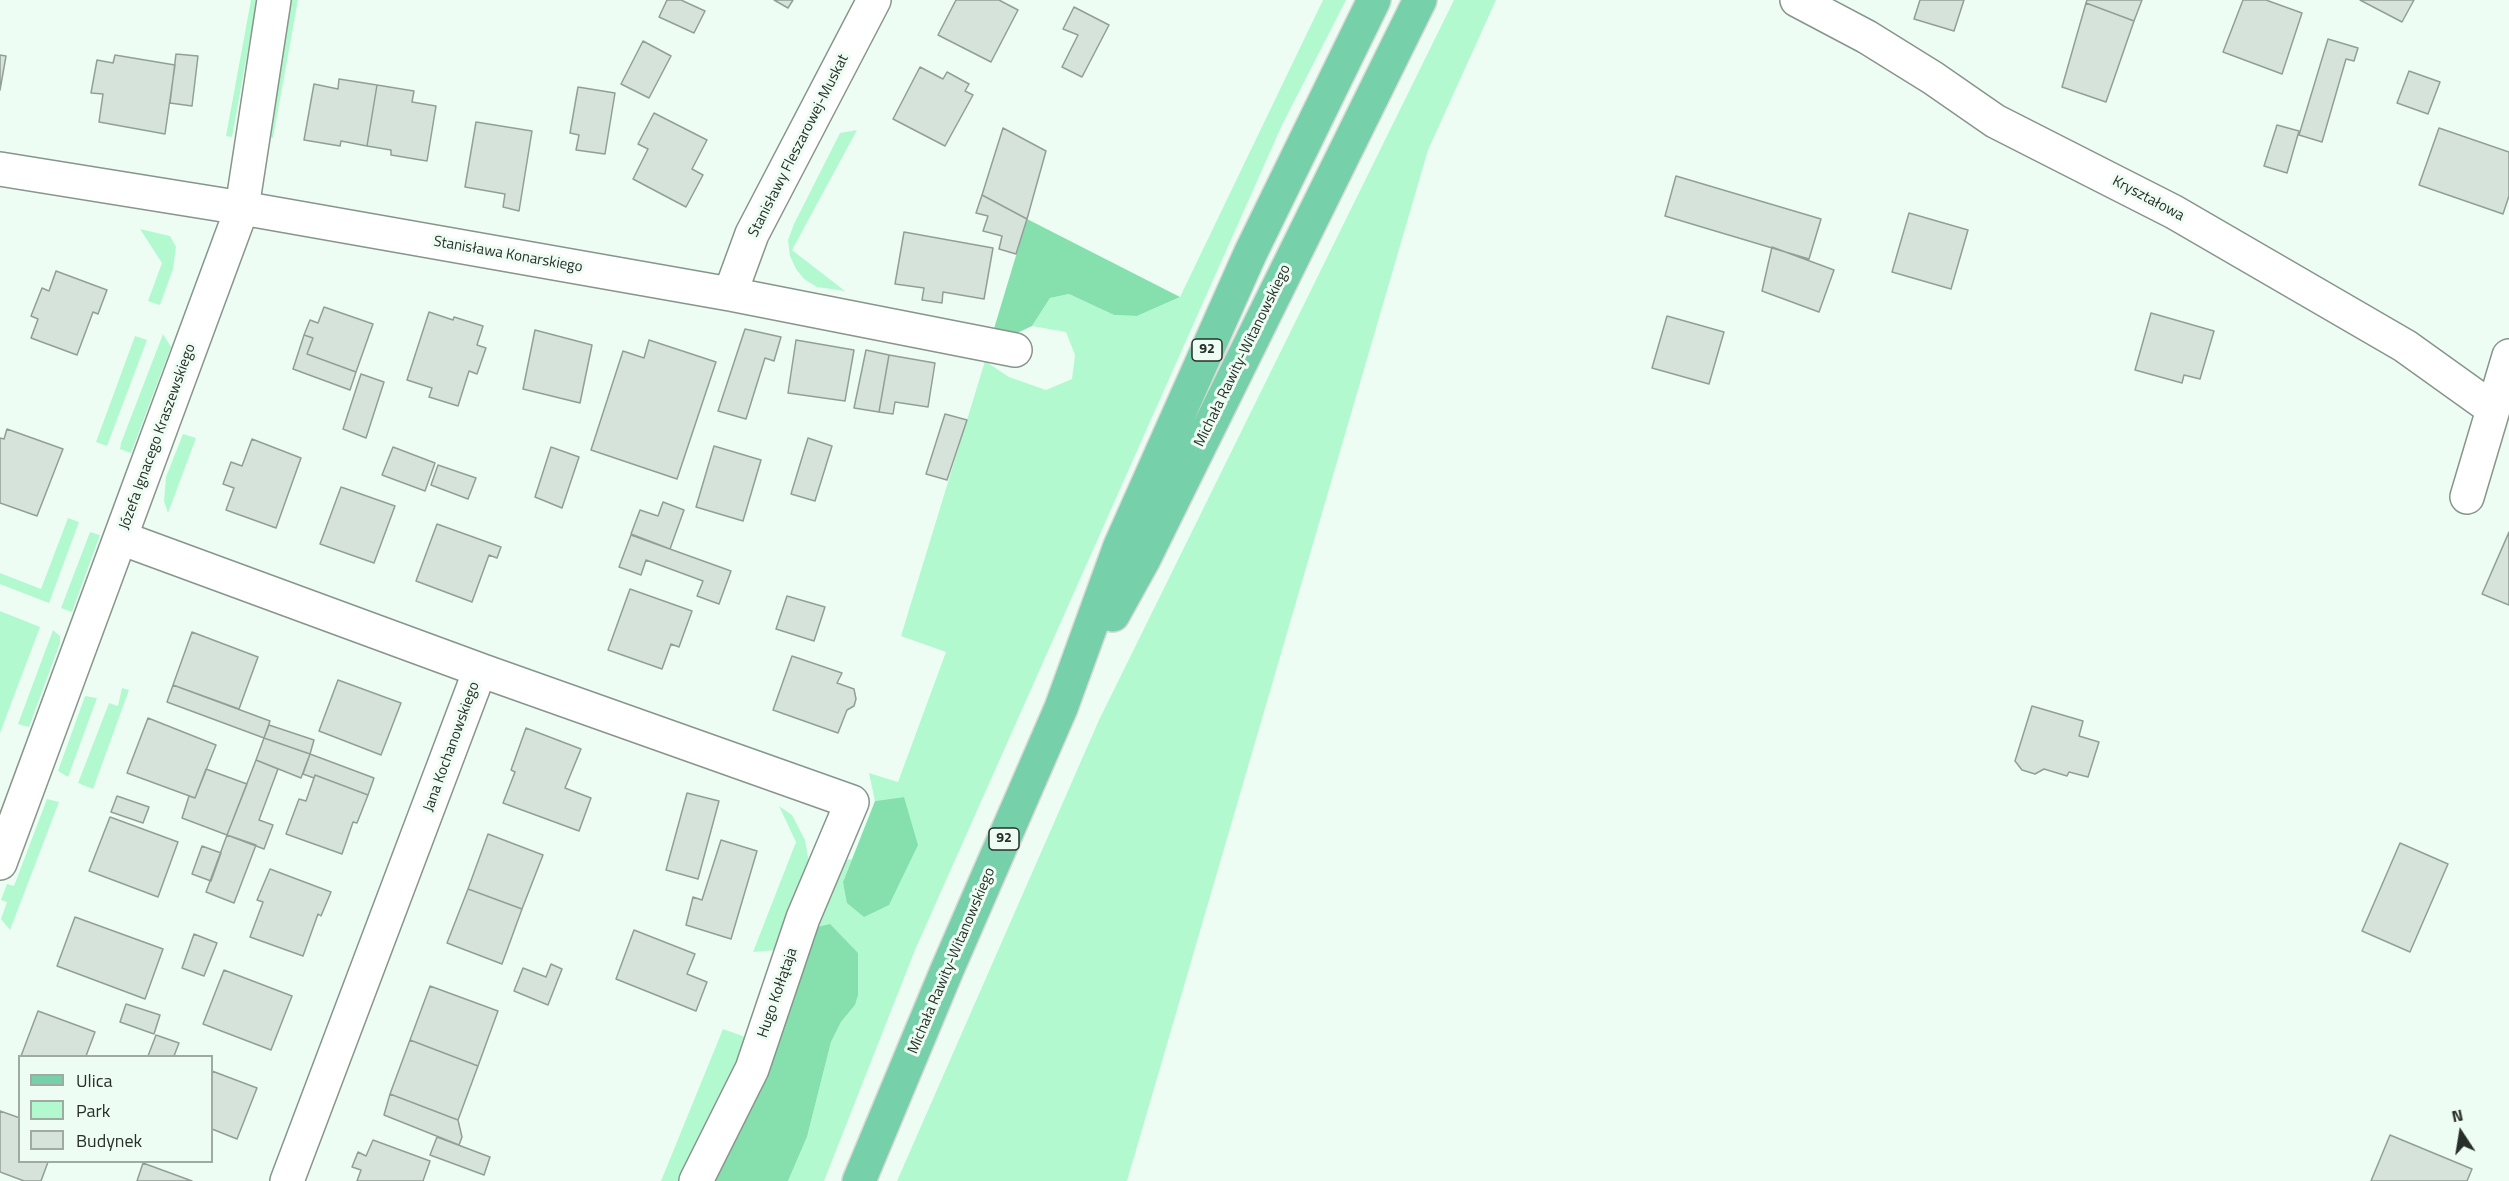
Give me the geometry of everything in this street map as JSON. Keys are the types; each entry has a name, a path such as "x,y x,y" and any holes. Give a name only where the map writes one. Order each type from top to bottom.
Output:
{"main road":[{"name":"Michała Rawity-Witanowskiego","path":"859,1181 1061,708 1120,546 1250,254 1374,0"},
{"name":"Michała Rawity-Witanowskiego","path":"1061,708 1144,558 1420,0"}],"street":[{"name":"Józefa Ignacego Kraszewskiego","path":"0,863 242,208 274,0"},
{"name":"Stanisławy Fleszarowej-Muskat","path":"730,294 752,234 874,0"},
{"name":"Kryształowa","path":"1797,0 1876,43 1933,78 1995,121 2174,212 2395,340 2493,409"},
{"name":"Stanisława Konarskiego","path":"0,169 242,208 730,294 1015,350"},
{"path":"2467,496 2509,356"},
{"name":"Jana Kochanowskiego","path":"121,538 480,670 287,1181"},
{"name":"Hugo Kołłątaja","path":"480,670 852,802 803,918 752,1069 696,1181"}],"green space":[{"path":"251,0 257,0 232,137 226,136"},
{"path":"292,0 298,0 273,138 268,138"},
{"path":"1323,0 1346,0 1282,125 915,950 824,1181 788,1181 807,1137 831,1042 841,1022 855,1005 809,929 839,861 852,859 843,882 904,797 875,801 869,773 898,782 946,652 901,636 985,361 1009,377 1046,390 1072,379 1075,355 1066,332 1032,326 1050,298 1069,294 1114,315 1137,316 1180,297"},
{"path":"1454,0 1496,0 1428,150 1127,1181 897,1181 1099,720"},
{"path":"857,130 792,250 845,291 817,287 804,279 796,269 790,256 788,240 840,133"},
{"path":"1027,219 1180,297 1137,316 1114,315 1069,294 1050,298 1032,326 1015,334 993,332"},
{"path":"140,229 170,236 176,247 173,269 160,305 148,301 162,263"},
{"path":"163,334 171,347 131,453 120,449 121,443"},
{"path":"135,336 147,340 107,446 96,442"},
{"path":"183,434 196,438 168,513 164,501 166,477"},
{"path":"68,518 79,522 49,603 0,584 0,573 41,589"},
{"path":"90,532 100,535 72,612 61,608"},
{"path":"0,611 40,627 0,733"},
{"path":"53,630 60,636 60,643 29,727 18,724"},
{"path":"122,688 129,690 93,789 78,783 109,703 118,706"},
{"path":"85,696 97,698 68,777 58,771"},
{"path":"904,797 918,845 889,905 864,917 847,903 843,882 875,801"},
{"path":"47,799 59,802 10,930 1,919 7,902 1,900 7,884 14,886"},
{"path":"779,806 792,815 805,840 811,875 777,950 753,952 796,842"},
{"path":"830,924 858,953 858,995 855,1005 841,1022 831,1042 807,1137 788,1181 706,1181 809,929"},
{"path":"723,1029 748,1038 686,1181 661,1181"}],"building":[{"path":"667,0 681,0 705,11 694,33 659,17"},
{"path":"774,0 793,0 788,8"},
{"path":"956,0 999,0 1018,10 991,62 938,35"},
{"path":"1920,0 1964,0 1954,31 1914,19"},
{"path":"2087,0 2142,0 2134,21 2086,3"},
{"path":"2243,0 2266,0 2302,13 2282,74 2223,52"},
{"path":"2360,0 2414,0 2402,22"},
{"path":"2086,3 2134,21 2106,102 2062,87"},
{"path":"1074,7 1109,25 1082,77 1062,67 1078,35 1063,29"},
{"path":"2328,39 2358,48 2354,61 2346,59 2322,142 2299,135"},
{"path":"643,41 671,56 649,98 621,84"},
{"path":"176,54 198,56 192,106 170,103"},
{"path":"0,55 6,56 0,90"},
{"path":"115,55 175,65 165,134 99,122 103,94 91,93 97,60 113,63"},
{"path":"920,67 943,79 947,72 969,84 965,91 973,95 945,146 893,119"},
{"path":"2409,71 2440,82 2428,114 2397,103"},
{"path":"339,79 377,85 367,146 341,141 340,146 304,140 314,84 338,89"},
{"path":"377,85 414,91 412,102 436,106 427,161 391,155 391,150 367,146"},
{"path":"578,87 615,93 605,154 576,150 579,135 570,133"},
{"path":"654,113 707,140 692,169 703,175 686,207 633,179 648,149 638,144"},
{"path":"476,122 532,131 519,211 503,207 505,194 465,187"},
{"path":"2277,125 2299,131 2287,173 2264,166"},
{"path":"1003,128 1046,151 1027,219 982,195"},
{"path":"2439,128 2509,152 2509,196 2503,214 2419,185"},
{"path":"1676,176 1821,219 1809,259 1665,216"},
{"path":"982,195 1027,219 1016,254 999,249 1002,236 983,231 988,216 976,213"},
{"path":"1909,213 1968,230 1951,289 1892,272"},
{"path":"904,232 993,248 984,299 943,292 942,303 922,300 924,288 895,284"},
{"path":"1772,247 1834,270 1819,312 1762,291"},
{"path":"56,271 107,290 98,314 93,312 77,355 31,338 38,319 31,316 42,288 49,291"},
{"path":"324,307 373,324 356,372 307,354 313,338 304,335 310,320 318,323"},
{"path":"429,312 483,326 477,345 486,348 477,374 469,371 458,406 429,397 432,388 407,380"},
{"path":"2151,313 2214,331 2200,379 2184,375 2182,383 2135,370"},
{"path":"1667,316 1724,332 1709,384 1652,368"},
{"path":"745,329 781,337 774,361 765,358 746,419 718,411"},
{"path":"535,330 592,345 580,403 523,389"},
{"path":"304,335 313,338 307,354 356,372 350,390 293,369"},
{"path":"649,340 716,362 677,479 591,450 623,351 644,358"},
{"path":"796,340 854,350 845,401 788,393"},
{"path":"866,350 889,355 879,412 854,408"},
{"path":"889,355 935,363 928,407 895,402 893,414 879,412"},
{"path":"361,374 384,382 366,438 343,429"},
{"path":"945,414 967,420 947,480 926,474"},
{"path":"7,429 63,449 37,516 0,503 0,438 4,439"},
{"path":"808,438 832,446 815,501 791,494"},
{"path":"252,439 301,458 276,528 226,510 234,488 223,484 231,462 242,466"},
{"path":"714,446 761,460 743,521 696,507"},
{"path":"393,447 435,463 425,491 382,475"},
{"path":"551,447 579,457 562,508 535,497"},
{"path":"438,465 476,478 468,499 431,485"},
{"path":"341,487 395,506 374,563 320,544"},
{"path":"663,502 684,510 670,549 631,534 640,510 658,516"},
{"path":"437,524 501,547 497,558 489,555 472,602 416,581"},
{"path":"2509,532 2509,605 2482,594"},
{"path":"631,535 731,571 719,604 697,596 703,581 646,560 641,575 619,567"},
{"path":"630,589 692,611 679,647 671,644 662,669 608,650"},
{"path":"787,596 825,607 814,641 776,629"},
{"path":"192,632 258,657 239,709 173,685"},
{"path":"792,656 842,673 837,683 854,689 856,699 854,706 847,710 838,733 773,710"},
{"path":"338,680 401,703 381,755 319,731"},
{"path":"173,685 270,721 264,738 167,702"},
{"path":"2032,706 2083,721 2079,736 2099,742 2088,777 2069,772 2067,776 2044,769 2035,774 2022,770 2015,761"},
{"path":"148,718 216,745 195,798 127,773"},
{"path":"269,725 314,740 310,754 264,738"},
{"path":"526,728 581,749 565,788 591,798 579,831 503,803 515,772 511,770"},
{"path":"264,738 310,754 301,778 256,760"},
{"path":"310,754 374,778 368,795 315,775 314,778 303,774"},
{"path":"256,760 278,769 259,820 273,825 264,849 227,835"},
{"path":"206,769 247,784 227,835 182,818 189,796 195,798"},
{"path":"315,775 368,795 357,823 353,822 342,854 286,834 299,799 306,801"},
{"path":"687,793 719,801 698,879 666,870"},
{"path":"117,796 149,807 143,823 111,812"},
{"path":"110,817 178,842 158,897 89,871"},
{"path":"488,834 543,855 522,909 468,889"},
{"path":"227,835 256,845 234,903 206,892"},
{"path":"721,840 757,851 731,939 686,925 693,897 702,900"},
{"path":"2400,843 2448,864 2410,952 2362,931"},
{"path":"202,846 221,853 211,881 192,874"},
{"path":"270,869 331,892 321,916 318,914 303,956 250,937 263,902 257,900"},
{"path":"468,889 522,909 502,964 447,943"},
{"path":"75,917 163,949 145,999 57,966"},
{"path":"634,930 695,954 687,974 707,982 696,1011 616,979"},
{"path":"194,934 217,943 204,976 182,968"},
{"path":"551,964 562,969 548,1005 514,991 523,968 546,977"},
{"path":"224,970 292,996 271,1050 203,1024"},
{"path":"430,986 498,1011 478,1066 410,1040"},
{"path":"126,1004 160,1015 154,1034 120,1022"},
{"path":"38,1011 95,1032 86,1055 21,1055"},
{"path":"156,1035 179,1043 174,1055 148,1055"},
{"path":"410,1040 478,1066 458,1120 390,1094"},
{"path":"213,1071 257,1088 237,1139 213,1129"},
{"path":"390,1094 458,1120 462,1137 459,1145 384,1115"},
{"path":"0,1111 18,1117 18,1163 48,1163 41,1181 24,1181 0,1172"},
{"path":"2390,1135 2472,1169 2467,1181 2371,1181"},
{"path":"437,1137 490,1157 484,1175 430,1155"},
{"path":"373,1140 430,1161 423,1181 357,1181 361,1170 352,1167 358,1152 366,1156"},
{"path":"143,1163 192,1181 137,1181"}]}
